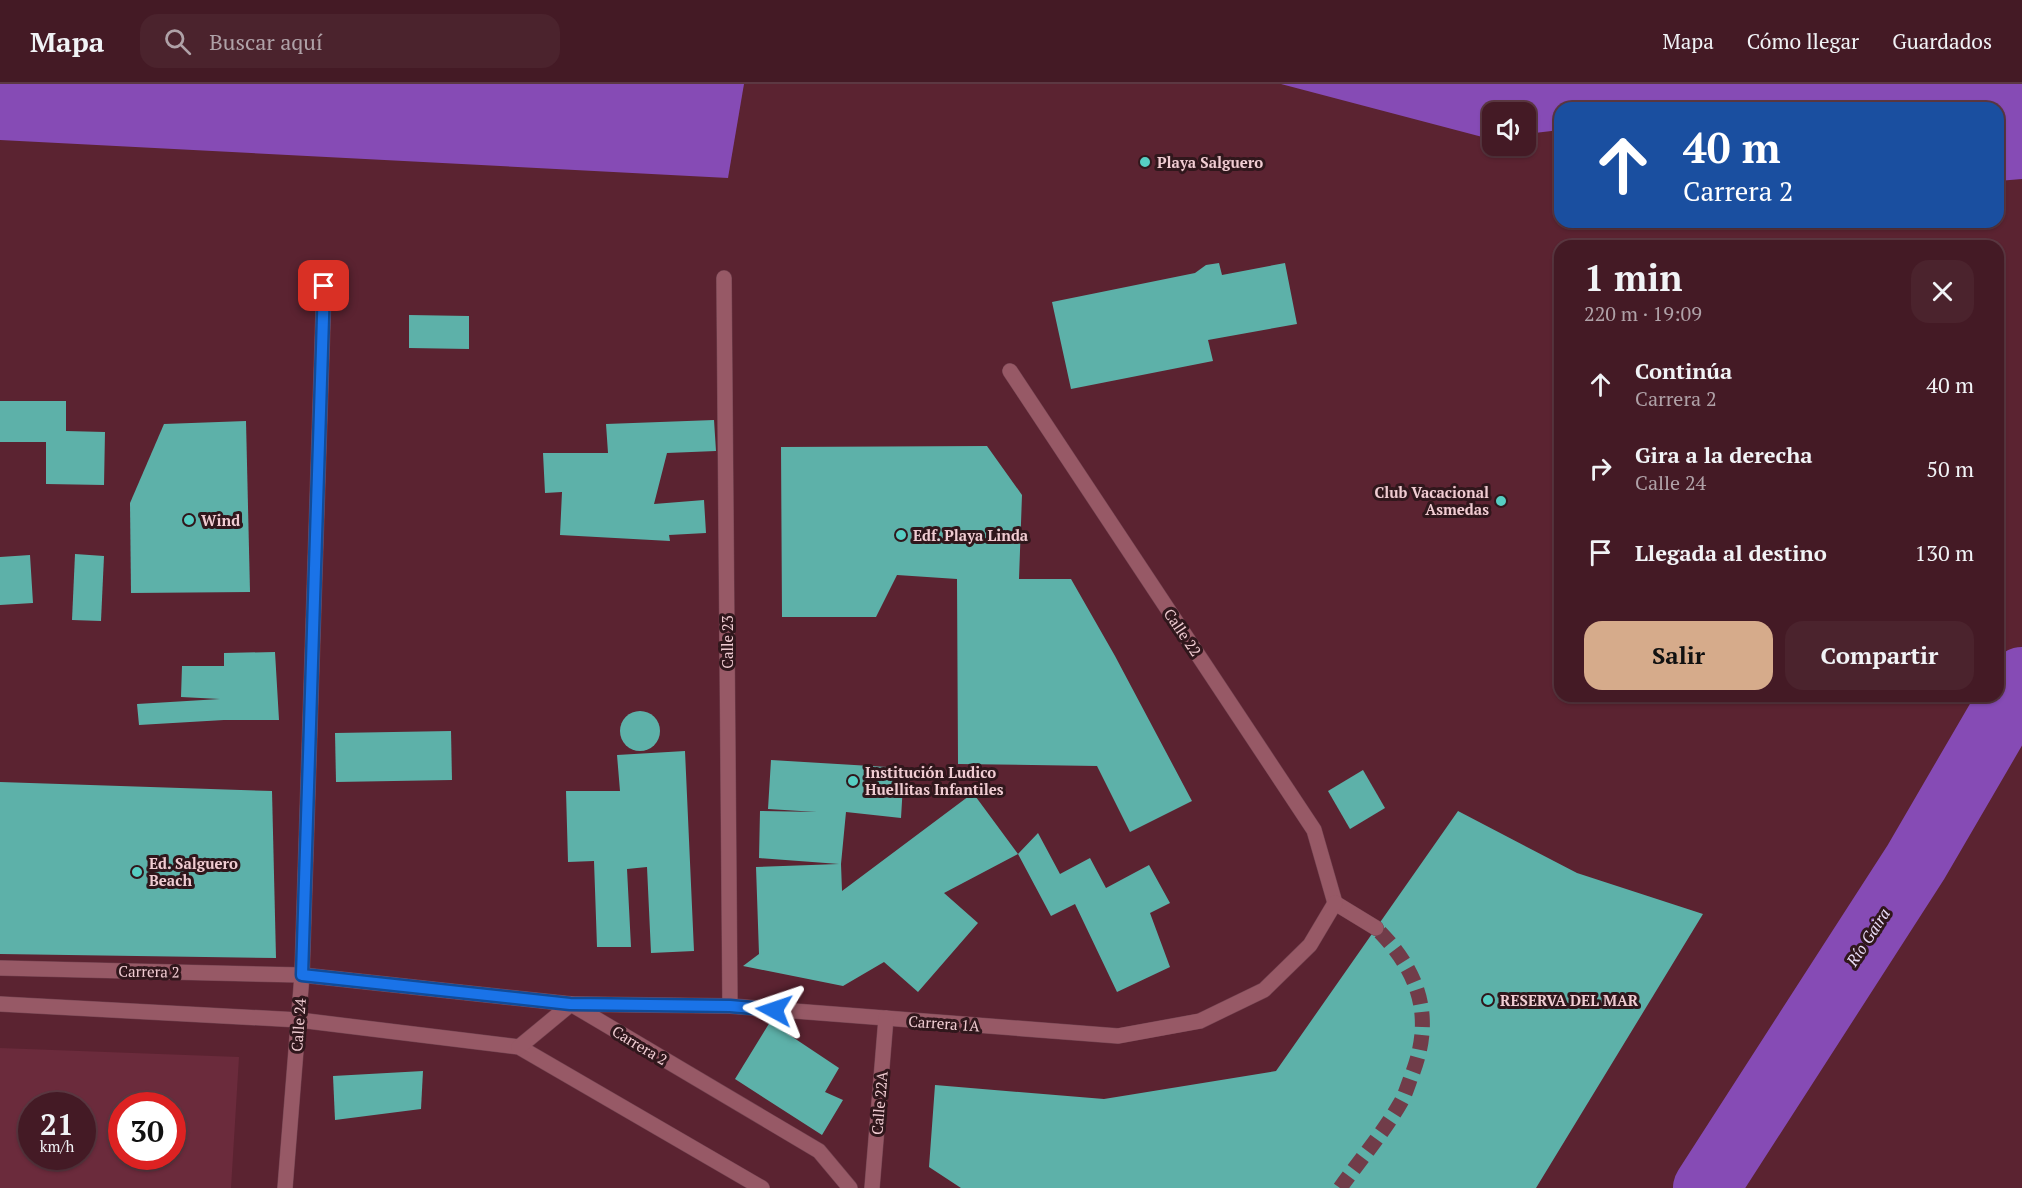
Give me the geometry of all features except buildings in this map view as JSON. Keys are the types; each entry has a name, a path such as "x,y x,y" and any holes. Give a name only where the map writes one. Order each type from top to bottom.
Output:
{"street":[{"name":"Calle 23","path":"724,278 730,1006"},
{"name":"Calle 24","path":"285,1188 302,975 324,286"},
{"name":"Calle 22","path":"1010,371 1314,830 1335,903"},
{"name":"Carrera 1A","path":"570,1004 730,1006 1118,1036 1200,1021 1264,990 1310,945 1335,903"},
{"path":"1335,903 1376,928"},
{"name":"Carrera 2","path":"0,968 302,975 570,1004 819,1151 850,1188"},
{"path":"0,1004 299,1020 519,1047 762,1188"},
{"path":"519,1047 570,1004"},
{"name":"Calle 22A","path":"872,1188 886,1018"}],"shaded area":[{"path":"0,84 744,84 728,178 0,140"},
{"path":"1281,84 2022,84 2022,179 2004,180 2004,102 1554,102 1554,131 1536,133 1536,102 1482,102 1482,137"},
{"path":"0,1048 239,1057 231,1188 0,1188"}],"waterway":[{"name":"Río Gaira","path":"1706,1188 1916,862 2022,680"}],"tunnel":[{"path":"1340,1188 1380,1135 1401,1102 1418,1055 1422,1035 1419,997 1413,979 1391,945 1376,928"}],"place":[{"name":"Playa Salguero","path":"1145,162"},
{"name":"Club Vacacional Asmedas","path":"1501,501"},
{"name":"Wind","path":"189,520"},
{"name":"Edf. Playa Linda","path":"901,535"},
{"name":"Institución Ludico Huellitas Infantiles","path":"853,781"},
{"name":"Ed. Salguero Beach","path":"137,872"},
{"name":"RESERVA DEL MAR","path":"1488,1000"}],"route":[{"path":"324,286 302,975 570,1004 730,1006 774,1010"}]}
